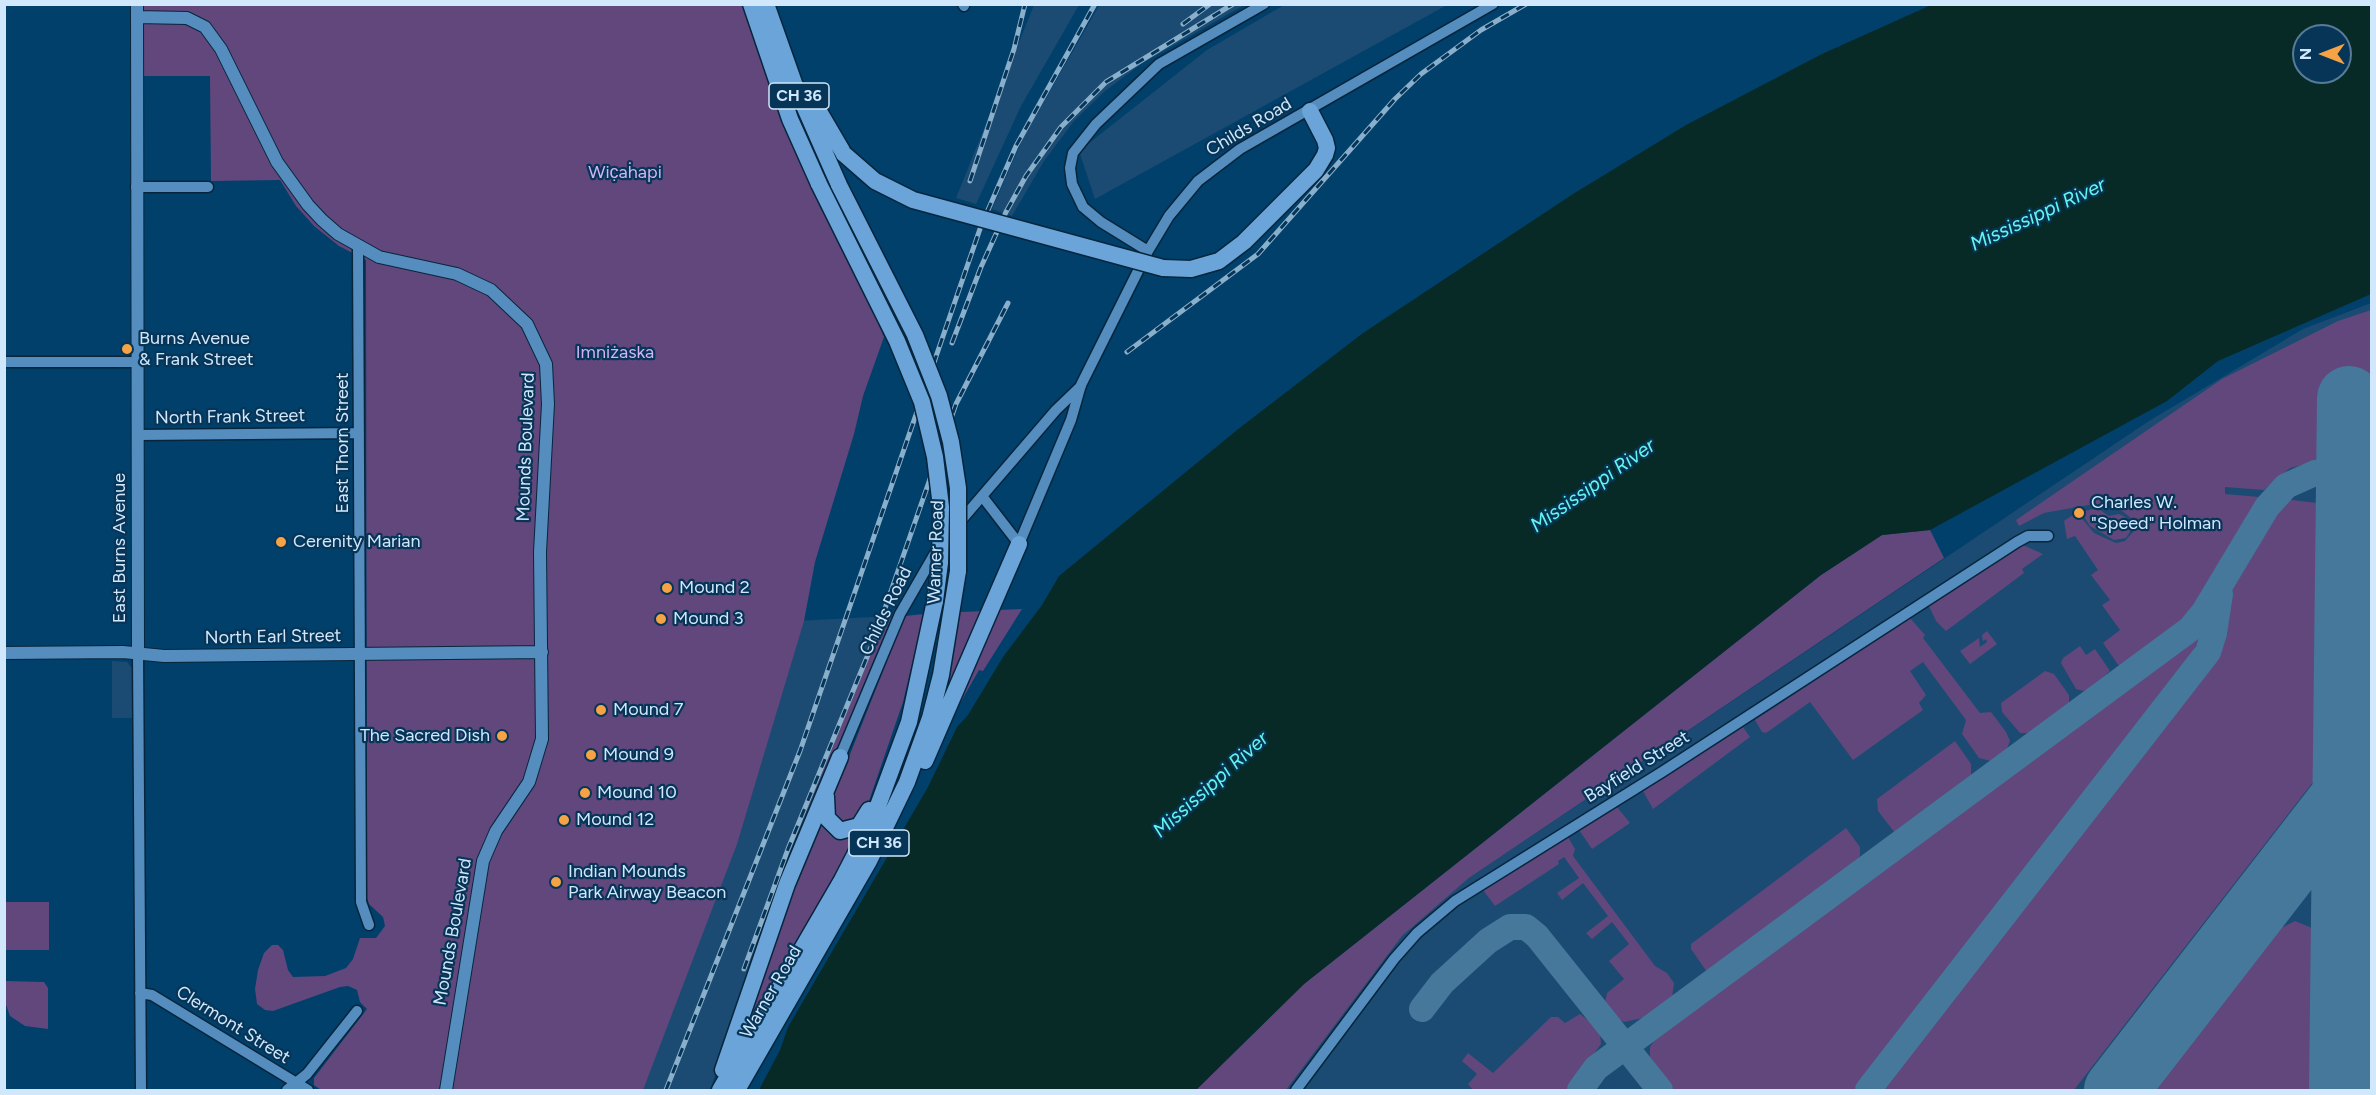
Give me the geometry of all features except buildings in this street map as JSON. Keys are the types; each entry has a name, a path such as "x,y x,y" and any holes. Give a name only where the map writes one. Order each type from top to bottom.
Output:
{"highway":[{"name":"Warner Road","path":"720,1090 853,861 880,803 903,742 920,679 940,563 941,507 935,457 922,402 897,341 819,184 783,101 751,4"},
{"name":"Warner Road","path":"737,1090 869,861 907,782 930,718 950,633 958,571 958,488 951,442 939,396 915,336 839,185 805,110 766,4"},
{"path":"778,41 823,122 844,154 875,181 913,200 1163,268 1191,269 1219,261 1244,242 1316,170 1327,148 1310,111"},
{"path":"869,861 932,747 1019,544"},
{"path":"840,757 824,808 832,826 846,831 856,827 864,819 903,742"},
{"path":"714,1090 787,884 840,757"}],"street":[{"path":"1148,251 1101,222 1083,207 1072,184 1070,168 1073,153 1096,124 1160,64 1264,4"},
{"name":"Childs Road","path":"1019,544 1071,420 1081,385 1148,251 1184,197 1212,168 1240,149 1310,111 1493,4"},
{"name":"East Burns Avenue","path":"137,11 141,1090"},
{"name":"Mounds Boulevard","path":"137,11 187,18 205,27 221,49 260,132 292,185 322,220 358,247 379,258 456,274 491,290 514,309 527,324 546,364 548,394 540,552 544,718 540,752 526,787 499,825 485,855 450,1048 446,1090"},
{"path":"136,188 208,187"},
{"name":"East Thorn Street","path":"358,247 361,902 369,925"},
{"path":"4,362 137,362"},
{"name":"Childs Road","path":"840,757 905,603 938,548 1056,410 1081,385"},
{"name":"North Frank Street","path":"137,435 359,432"},
{"path":"982,496 1019,544"},
{"name":"Bayfield Street","path":"1296,1090 1394,959 1417,933 1455,901 1662,772 2016,542 2028,536 2048,536"},
{"name":"North Earl Street","path":"4,653 542,652"},
{"name":"Clermont Street","path":"140,993 152,995 308,1090"},
{"path":"287,1090 309,1073 357,1011"}],"shaded area":[{"path":"1100,4 1244,5 1141,64 1105,91 1074,121 1044,161 1012,216 992,209 1023,138"},
{"path":"1034,5 1079,5 1021,106 976,204 956,198"},
{"path":"1284,5 1447,5 1095,199 1079,151 1207,50"},
{"path":"2371,303 2371,1090 1286,1090 1402,936 1469,878 2149,421 2303,329"},
{"path":"892,616 785,878 710,1090 640,1090 796,621"},
{"path":"112,661 127,662 132,668 132,718 112,718"}],"green space":[{"name":"Wic̣aḣapi","path":"144,5 745,5 884,337 863,396 854,434 815,562 804,621 737,844 643,1090 321,1090 314,1085 314,1078 367,1009 360,1002 357,990 348,986 340,987 273,1011 265,1010 257,1004 255,989 258,970 264,953 272,945 278,945 283,950 288,970 293,977 325,976 346,968 353,959 360,938 376,938 385,926 383,917 369,904 367,898 366,260 339,246 314,226 296,206 280,180 211,181 210,76 144,76"},
{"path":"2371,310 2371,460 2367,462 2369,397 2326,397 2325,460 2290,468 2264,490 2225,487 2225,494 2260,497 2191,611 2181,621 2119,666 2103,643 2120,630 2102,605 2110,600 2091,575 2098,570 2075,536 2067,539 2064,521 2073,515 2080,516 2094,533 2116,543 2125,541 2133,532 2130,517 2114,505 2094,504 2044,513 2019,526 2016,520 2222,379 2338,321"},
{"path":"2285,499 2317,503 2324,511 2322,757 2313,782 2074,1090 1881,1090 2214,661 2222,643 2232,585"},
{"path":"2097,508 2109,516 2119,514 2125,517 2131,530 2126,538 2114,540 2090,526 2081,512"},
{"path":"2368,509 2372,509 2371,690 2366,684"},
{"path":"1930,530 1944,558 1469,878 1402,936 1286,1090 1196,1090 1304,984 1821,575 1882,535"},
{"path":"2023,545 2043,554 2022,569 2024,573 1946,631 1936,621 1929,606"},
{"path":"1022,609 983,671 979,670 959,705 998,610"},
{"path":"985,611 940,710 960,612"},
{"path":"924,614 903,702 869,801 862,815 847,824 837,821 831,802 905,616"},
{"path":"892,616 769,913 793,846 885,617"},
{"path":"1910,618 1925,635 1923,638 1980,713 1991,712 2006,732 2010,741 2006,751 1991,761 1979,758 1962,734 1966,720 1923,662 1910,671 1926,695 1919,703 1923,710 1853,760 1810,702 1766,733 1762,732 1755,720"},
{"path":"1987,631 1997,644 1970,664 1960,651 1979,638 1980,647 1987,642 1986,639 1983,641 1982,635"},
{"path":"2197,637 2200,639 2188,659 1854,1090 1674,1090 1650,1057 1650,1047 1657,1036"},
{"path":"2080,646 2086,655 2095,649 2110,671 2090,689 2083,691 2076,689 2061,663 2063,658"},
{"path":"2045,671 2054,674 2069,695 2069,703 2030,733 2020,733 2002,712 2001,703"},
{"path":"1743,727 1750,737 1653,809 1643,791"},
{"path":"1955,741 1971,764 1971,775 1895,833 1878,811 1877,799"},
{"path":"1617,807 1630,823 1592,849 1579,830"},
{"path":"2371,813 2372,1090 2361,1090 2364,822"},
{"path":"821,822 831,834 852,839 838,873 745,1036 748,1015 780,918"},
{"path":"1846,828 1860,847 1857,862 1707,972 1691,949 1691,944"},
{"path":"1568,837 1575,849 1573,856 1655,966 1667,973 1674,983 1672,998 1643,1018 1624,1022 1615,1017 1605,1002 1607,993 1624,979 1609,961 1629,944 1612,922 1592,939 1586,933 1608,916 1583,883 1562,900 1557,893 1579,878 1564,857 1558,861 1559,864 1495,906 1483,890"},
{"path":"5,902 49,902 49,950 5,950"},
{"path":"2295,921 2312,928 2319,943 2317,1090 2156,1090 2281,928"},
{"path":"5,981 44,982 48,988 48,1029 25,1026 10,1016 5,1002"},
{"path":"1580,1014 1596,1027 1600,1033 1601,1044 1567,1090 1473,1090 1468,1084 1477,1074 1462,1061 1468,1053 1493,1073 1551,1017 1558,1017 1565,1023"}],"water":[{"name":"Mississippi River","path":"1931,5 2371,5 2371,294 2218,361 2167,401 1930,530 1882,535 1821,575 1304,984 1196,1090 759,1090 780,1050 788,1027 928,787 957,727 968,715 1003,657 1042,605 1059,576 1237,430 1363,333 1573,194 1686,125 1822,54"}],"taxiway":[{"path":"1580,1090 1596,1068 2190,629 2204,612 2267,507 2286,486 2315,473 2372,472"},
{"path":"1868,1090 2208,652 2214,633 2220,594"},
{"path":"1422,1009 1442,983 1488,941 1510,927 1526,927 1537,936 1660,1090"}],"runway":[{"path":"2341,1090 2349,398"},
{"path":"2116,1090 2353,784"}],"railway":[{"path":"970,181 1014,49 1025,4"},
{"path":"666,1090 800,751 981,226 1016,146 1095,4"},
{"path":"1183,24 1210,4"},
{"path":"952,343 981,267 1006,212 1026,176 1061,127 1106,82 1233,4"},
{"path":"1127,352 1258,254 1395,99 1421,74 1481,30 1526,4"},
{"path":"744,969 788,849 874,640 956,404 1008,303"}],"place":[{"name":"Burns Avenue & Frank Street","path":"127,349"},
{"name":"Charles W. \"Speed\" Holman","path":"2079,513"},
{"name":"Cerenity Marian","path":"281,542"},
{"name":"Mound 2","path":"667,588"},
{"name":"Mound 3","path":"661,619"},
{"name":"Mound 7","path":"601,710"},
{"name":"The Sacred Dish","path":"502,736"},
{"name":"Mound 9","path":"591,755"},
{"name":"Mound 10","path":"585,793"},
{"name":"Mound 12","path":"564,820"},
{"name":"Indian Mounds Park Airway Beacon","path":"556,882"}],"park label":[{"name":"Imniżaska","path":"615,353"}]}
